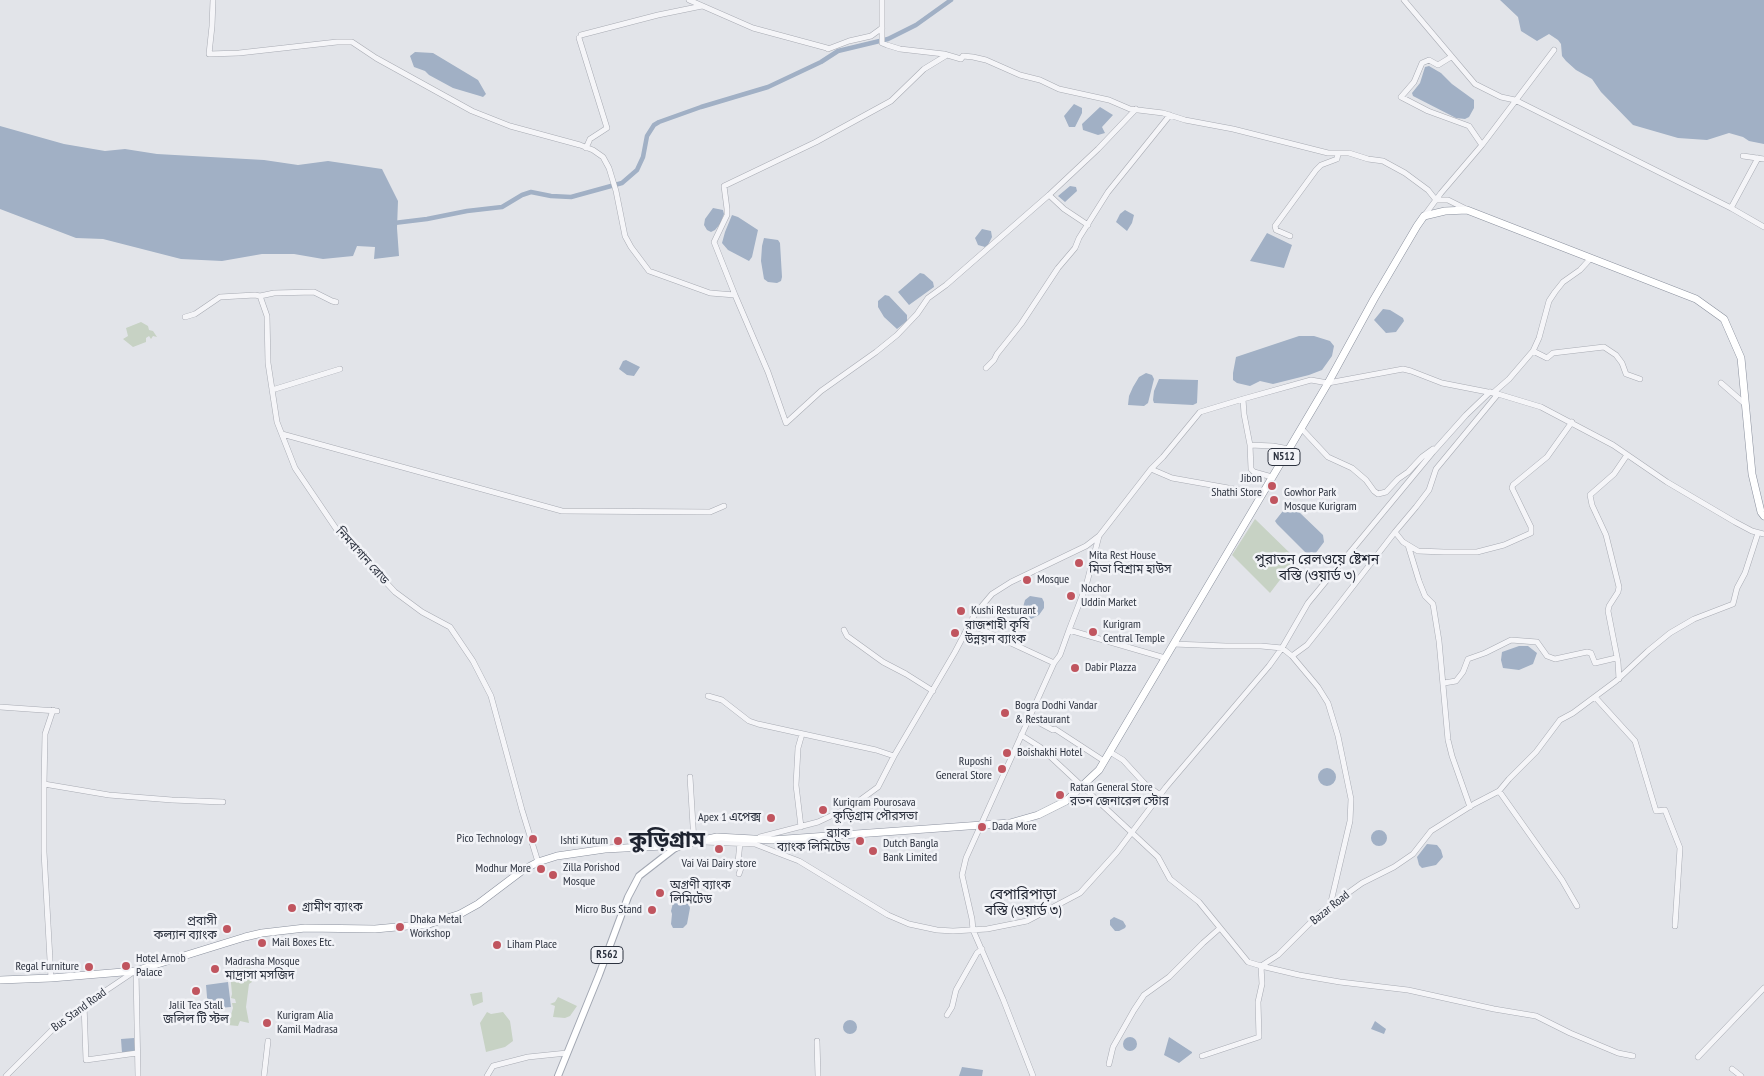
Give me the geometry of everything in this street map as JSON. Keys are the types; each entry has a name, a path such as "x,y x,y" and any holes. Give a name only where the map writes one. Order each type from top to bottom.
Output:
{"highway":[{"path":"1424,216 1445,211 1467,210 1696,299 1724,319 1741,358 1752,474 1761,512 1764,516"},
{"name":"N512","path":"675,848 717,837 772,840 1010,823 1038,815 1066,801 1099,770 1328,383 1374,299 1424,216"},
{"path":"0,980 136,971 262,933 305,928 376,929 430,924 460,914 478,904 523,870 538,862 557,856 605,849 663,846 675,848"}],"main road":[{"name":"R562","path":"558,1076 600,975 628,897 640,876 675,848"}],"street":[{"path":"213,0 209,54 239,53 352,42 376,58 472,110 510,126 586,148 603,157 609,168 616,190 625,236 649,271 710,293 734,295"},
{"path":"689,0 752,28 827,50 871,36 882,28"},
{"path":"882,0 882,43 887,45 900,49 947,55 961,59 963,56 970,56 986,60 1009,71 1040,80 1059,89 1109,100 1130,109 1170,115 1338,154 1349,153 1382,161 1392,165 1428,190 1436,200"},
{"path":"1404,0 1475,84 1501,97 1515,100 1731,208 1764,227"},
{"path":"586,148 590,139 607,128 580,37 658,15 703,6"},
{"path":"1424,216 1482,145 1554,50"},
{"path":"947,55 924,69 891,101 816,142 724,186 728,209 727,215 714,242 734,295 768,372 786,423 821,391 876,352 896,335 917,314 928,298 946,285 1049,196 1136,109"},
{"path":"1451,57 1441,64 1436,64 1429,60 1422,63 1414,82 1401,97 1420,107 1468,126 1482,145"},
{"path":"986,368 1021,324 1058,268 1075,248 1079,238 1108,192 1170,115"},
{"path":"1290,236 1276,230 1275,226 1316,170 1321,165 1337,159 1338,154"},
{"path":"1731,208 1761,158 1743,156"},
{"path":"1049,196 1088,225"},
{"path":"1436,200 1448,200 1467,210"},
{"path":"690,776 694,842 755,844 798,861 865,903 888,916 902,921 937,930 987,929 1027,921 1080,892 1117,852 1160,795 1282,648 1308,603 1439,445 1509,380 1532,351 1539,338 1549,301 1563,282 1580,270 1591,258"},
{"path":"185,317 195,314 220,297 314,292 336,302"},
{"name":"নিমবাগান রোড","path":"260,296 267,316 268,363 277,422 295,468 338,530 395,592 422,612 450,628 473,661 491,696 519,801 538,862"},
{"path":"1532,351 1547,358 1553,353 1604,347 1616,355 1622,363 1626,374 1640,379"},
{"path":"272,390 340,369"},
{"path":"755,838 818,822 859,802 878,787 975,614 992,594 1045,564 1073,554 1099,536 1151,468 1163,457 1200,412 1243,398 1311,380 1328,383 1403,369 1442,383 1494,393 1541,407 1572,422 1735,522 1761,534 1737,588 1733,604 1694,619 1670,632 1618,679 1560,720 1536,752 1509,779 1500,791 1562,880 1577,906"},
{"path":"1722,383 1745,404"},
{"path":"1292,656 1306,645 1323,626 1429,490 1436,469 1494,393"},
{"path":"1243,398 1250,445 1251,469 1254,472 1272,477"},
{"path":"1395,532 1403,542 1418,551 1477,552 1504,545 1531,533 1531,526 1512,488 1547,457 1572,422"},
{"path":"1301,428 1328,457 1352,468 1378,494 1383,494 1422,457 1439,445"},
{"path":"282,434 562,511 710,512 724,506"},
{"path":"1250,445 1289,449"},
{"path":"1618,679 1608,612 1609,606 1619,587 1606,535 1592,505 1590,495 1614,474 1626,455"},
{"path":"1151,468 1172,478 1262,494"},
{"path":"1033,1076 973,930 962,875 966,858 1054,663 1060,655 1086,586 1099,536"},
{"path":"1408,544 1425,596 1433,604 1444,683 1448,740 1470,806"},
{"path":"970,624 1054,663"},
{"path":"844,630 847,636 883,662 932,691"},
{"path":"1069,630 1165,658"},
{"path":"1444,683 1456,681 1463,672 1468,659 1511,640 1538,642 1547,656 1555,659 1587,652 1591,654 1595,662 1616,658"},
{"path":"1173,644 1282,648 1292,656 1318,687 1328,703 1338,736 1351,798 1350,821 1330,906"},
{"path":"708,696 722,700 749,721 876,750 894,756"},
{"path":"1595,697 1635,741 1656,811 1665,810 1680,848 1675,926"},
{"path":"0,707 55,710 45,734 44,784 44,852 51,978"},
{"path":"1029,717 1053,730 1055,729 1104,761"},
{"path":"801,827 796,785 798,748 802,734"},
{"path":"1021,735 1040,748 1158,857 1170,879 1199,902 1248,962 1299,975 1408,990 1494,1009 1536,1016 1618,1053 1633,1056"},
{"path":"1110,752 1123,760 1145,784 1160,795"},
{"path":"44,784 109,795 223,802"},
{"name":"Bazar Road","path":"1261,966 1278,955 1320,913 1362,884 1394,867 1413,854 1431,831 1470,806 1500,791"},
{"path":"739,874 743,862 738,862 740,844"},
{"path":"1109,1064 1113,1047 1144,995 1169,977 1220,928"},
{"path":"948,1015 956,990 977,953 982,949"},
{"path":"1202,1056 1260,1037 1258,1002 1262,984 1261,966"},
{"path":"136,971 138,1076"},
{"name":"Bus Stand Road","path":"6,1076 50,1030 84,1004 136,971"},
{"path":"1698,1057 1764,988"},
{"path":"84,1004 86,1060 137,1053"},
{"path":"264,1076 268,1041"},
{"path":"817,1041 818,1076"},
{"path":"487,1076 493,1066 528,1056 567,1053"},
{"path":"1732,1069 1741,1076"}],"green space":[{"path":"141,322 148,326 149,330 153,331 157,337 153,336 151,339 149,336 146,338 146,342 133,347 123,339 128,336 126,328"},
{"path":"1255,519 1296,559 1270,593 1232,555"},
{"path":"242,966 251,966 252,982 249,984 246,1007 249,1023 240,1021 238,1026 228,1025 233,1008 232,1003 236,1003 235,999 231,998 230,972 241,972"},
{"path":"482,992 483,1002 473,1006 470,994"},
{"path":"558,997 577,1006 570,1016 565,1018 553,1017 555,1006 550,1004 555,1002"},
{"path":"487,1012 491,1014 503,1012 510,1021 513,1041 505,1047 486,1052 480,1023"}],"water":[{"path":"1500,0 1764,0 1764,144 1749,141 1729,133 1707,140 1678,138 1633,125 1601,92 1592,79 1576,70 1566,61 1562,56 1561,44 1558,40 1549,34 1537,41 1521,31 1518,17"},
{"path":"415,52 433,53 478,80 486,94 483,97 453,88 425,71 414,67 410,56"},
{"path":"1429,66 1441,73 1452,84 1474,100 1474,108 1469,117 1465,119 1456,118 1413,96 1412,93 1420,83 1425,67"},
{"path":"1074,104 1082,108 1082,113 1075,127 1069,127 1064,116"},
{"path":"1100,107 1113,115 1102,127 1105,133 1098,135 1083,130 1082,124"},
{"path":"0,126 64,144 105,151 125,149 157,154 264,160 298,165 328,161 382,169 398,201 399,256 374,259 375,247 357,246 353,256 323,259 294,254 262,254 222,261 181,259 103,239 76,238 0,209"},
{"path":"1070,186 1076,187 1077,191 1065,202 1058,196"},
{"path":"713,208 723,210 724,214 720,224 711,232 704,225 705,219"},
{"path":"1125,210 1134,215 1127,231 1116,222 1120,214"},
{"path":"732,215 758,230 752,257 749,261 728,250 722,243"},
{"path":"982,229 991,231 992,237 985,247 978,245 975,238"},
{"path":"1267,233 1292,245 1284,268 1250,261"},
{"path":"764,238 778,240 780,243 782,277 781,281 777,283 768,282 764,279 761,261"},
{"path":"920,273 933,282 934,287 909,305 898,292"},
{"path":"885,295 889,296 907,315 907,321 897,329 884,317 878,307 878,301"},
{"path":"1383,309 1390,310 1403,318 1404,321 1396,332 1386,333 1374,320"},
{"path":"1299,336 1314,336 1330,341 1334,346 1332,356 1322,370 1273,384 1260,381 1250,386 1233,380 1236,357"},
{"path":"626,360 640,367 634,376 627,375 619,369 623,361"},
{"path":"1146,373 1152,375 1154,379 1148,403 1144,406 1128,405 1133,387 1139,377"},
{"path":"1159,379 1198,380 1197,403 1193,405 1154,403 1154,391"},
{"path":"1286,507 1299,512 1323,535 1324,542 1315,554 1310,555 1305,552 1275,521"},
{"path":"1030,596 1042,598 1044,602 1044,608 1039,615 1031,619 1022,616 1025,600"},
{"path":"1519,646 1528,646 1537,653 1533,664 1519,670 1503,668 1502,652"},
{"path":"1327,768 1333,771 1336,777 1333,783 1327,786 1321,783 1318,777 1321,771"},
{"path":"1379,830 1387,838 1379,846 1371,838"},
{"path":"1427,844 1437,845 1443,857 1436,865 1422,868 1417,857"},
{"path":"688,902 690,908 687,924 683,928 673,928 671,924 671,911 673,903"},
{"path":"1114,917 1123,921 1126,926 1125,928 1115,931 1110,925 1110,920"},
{"path":"228,982 231,1007 208,1009 206,985"},
{"path":"847,1020 853,1020 857,1027 853,1034 847,1034 843,1030 843,1024"},
{"path":"1375,1021 1386,1029 1384,1034 1371,1029"},
{"path":"1130,1037 1135,1039 1137,1044 1135,1049 1130,1051 1125,1049 1123,1044 1125,1039"},
{"path":"1169,1037 1192,1053 1179,1063 1164,1055"},
{"path":"134,1038 135,1052 122,1053 121,1039"},
{"path":"962,1067 983,1070 982,1076 959,1076"}],"waterway":[{"path":"394,223 502,207 531,192 571,197 622,183 637,170 643,157 647,136 654,125 659,122 768,87 821,62 838,51 888,39 916,25 951,0"}],"place":[{"name":"Jibon Shathi Store","path":"1272,486"},
{"name":"Gowhor Park Mosque Kurigram","path":"1274,500"},
{"name":"Mita Rest House মিতা বিশ্রাম হাউস","path":"1079,563"},
{"name":"Mosque","path":"1027,580"},
{"name":"Nochor Uddin Market","path":"1071,596"},
{"name":"Kushi Resturant","path":"961,611"},
{"name":"Kurigram Central Temple","path":"1093,632"},
{"name":"রাজশাহী কৃষি উন্নয়ন ব্যাংক","path":"955,633"},
{"name":"Dabir Plazza","path":"1075,668"},
{"name":"Bogra Dodhi Vandar & Restaurant","path":"1005,713"},
{"name":"Boishakhi Hotel","path":"1007,753"},
{"name":"Ruposhi General Store","path":"1002,769"},
{"name":"Ratan General Store রতন জেনারেল স্টোর","path":"1060,795"},
{"name":"Kurigram Pourosava কুড়িগ্রাম পৌরসভা","path":"823,810"},
{"name":"Apex 1 এপেক্স","path":"771,818"},
{"name":"Dada More","path":"982,827"},
{"name":"Pico Technology","path":"533,839"},
{"name":"Ishti Kutum","path":"618,841"},
{"name":"ব্র্যাক ব্যাংক লিমিটেড","path":"860,841"},
{"name":"Vai Vai Dairy store","path":"719,849"},
{"name":"Dutch Bangla Bank Limited","path":"873,851"},
{"name":"Modhur More","path":"541,869"},
{"name":"Zilla Porishod Mosque","path":"553,875"},
{"name":"অগ্রণী ব্যাংক লিমিটেড","path":"660,893"},
{"name":"গ্রামীণ ব্যাংক","path":"292,908"},
{"name":"Micro Bus Stand","path":"652,910"},
{"name":"Dhaka Metal Workshop","path":"400,927"},
{"name":"প্রবাসী কল্যান ব্যাংক","path":"227,929"},
{"name":"Mail Boxes Etc.","path":"262,943"},
{"name":"Liham Place","path":"497,945"},
{"name":"Hotel Arnob Palace","path":"126,966"},
{"name":"Regal Furniture","path":"89,967"},
{"name":"Madrasha Mosque মাদ্রাসা মসজিদ","path":"215,969"},
{"name":"Jalil Tea Stall জলিল টি স্টল","path":"196,991"},
{"name":"Kurigram Alia Kamil Madrasa","path":"267,1023"}],"district":[{"name":"পুরাতন রেলওয়ে ষ্টেশন বস্তি (ওয়ার্ড ৩)","path":"1317,568"},
{"name":"কুড়িগ্রাম","path":"667,841"},
{"name":"বেপারিপাড়া বস্তি (ওয়ার্ড ৩)","path":"1023,904"}]}
